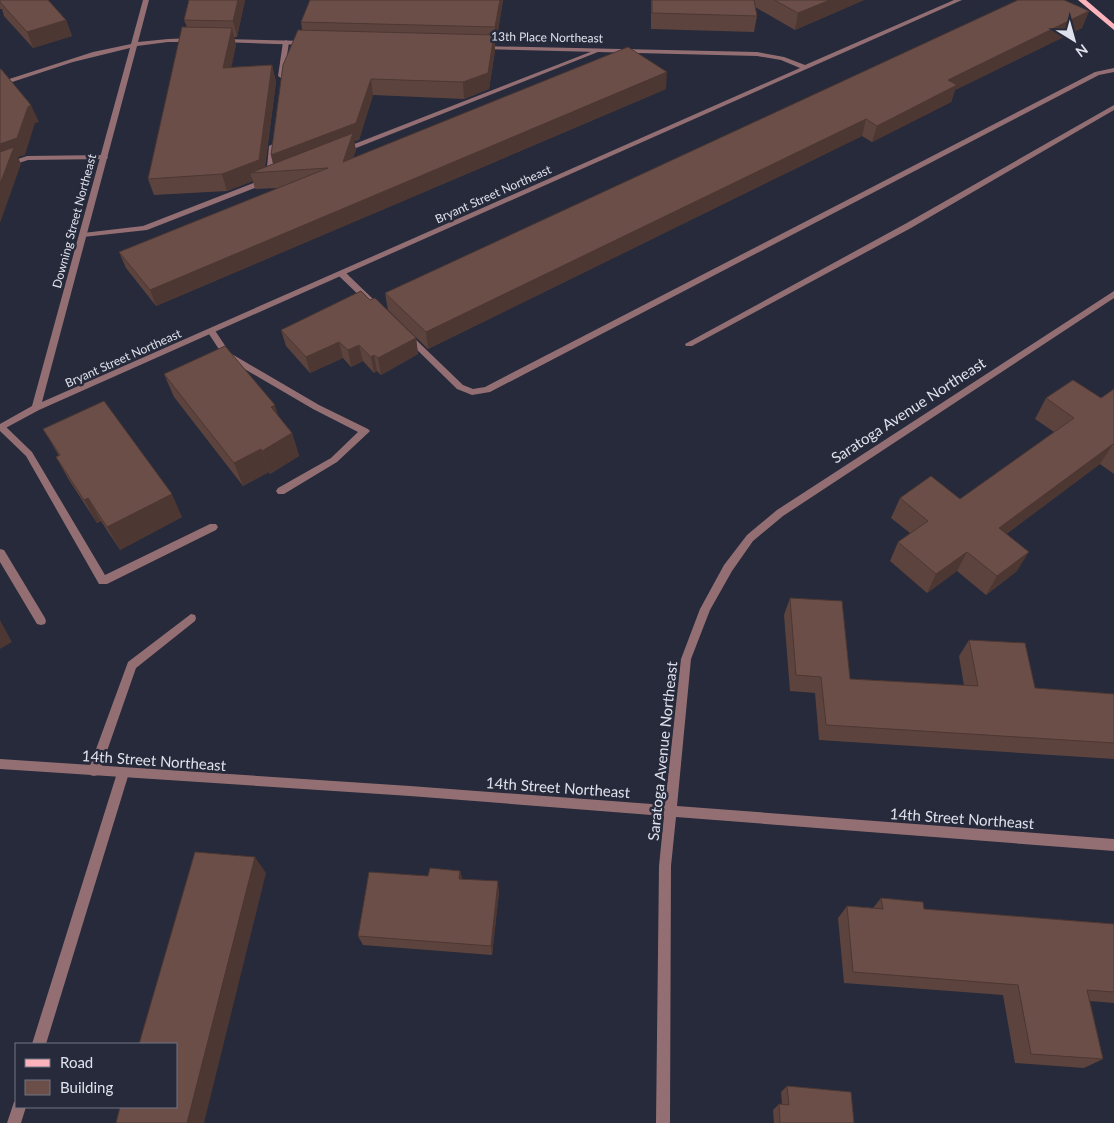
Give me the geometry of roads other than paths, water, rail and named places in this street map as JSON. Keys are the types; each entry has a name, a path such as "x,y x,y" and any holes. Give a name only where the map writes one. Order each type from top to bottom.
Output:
{"main road":[{"path":"1082,0 1114,28"}],"street":[{"name":"Downing Street Northeast","path":"36,408 146,0"},
{"name":"Bryant Street Northeast","path":"36,408 959,0"},
{"path":"0,84 106,51 135,44 166,39 202,40"},
{"path":"212,40 313,43"},
{"path":"281,84 286,42"},
{"name":"13th Place Northeast","path":"475,47 757,54 782,58 806,68"},
{"path":"333,154 600,50"},
{"path":"403,332 460,387 472,392 487,390 1097,73 1114,70"},
{"path":"689,344 908,226 1114,107"},
{"path":"270,179 274,141"},
{"path":"0,167 26,158 104,157"},
{"path":"83,235 144,228 278,176"},
{"path":"342,274 375,305"},
{"name":"Saratoga Avenue Northeast","path":"663,1123 666,866 686,659 705,609 739,552 764,526 795,502 1114,294"},
{"path":"211,331 227,355 316,407 365,431 334,460 281,491"},
{"path":"36,408 0,427 29,454 103,581 213,527"},
{"path":"0,553 41,621"},
{"path":"94,771 132,665 191,618"},
{"name":"14th Street Northeast","path":"0,764 410,791 1114,845"},
{"path":"39,1043 123,773"},
{"path":"14,1123 19,1108"}]}
